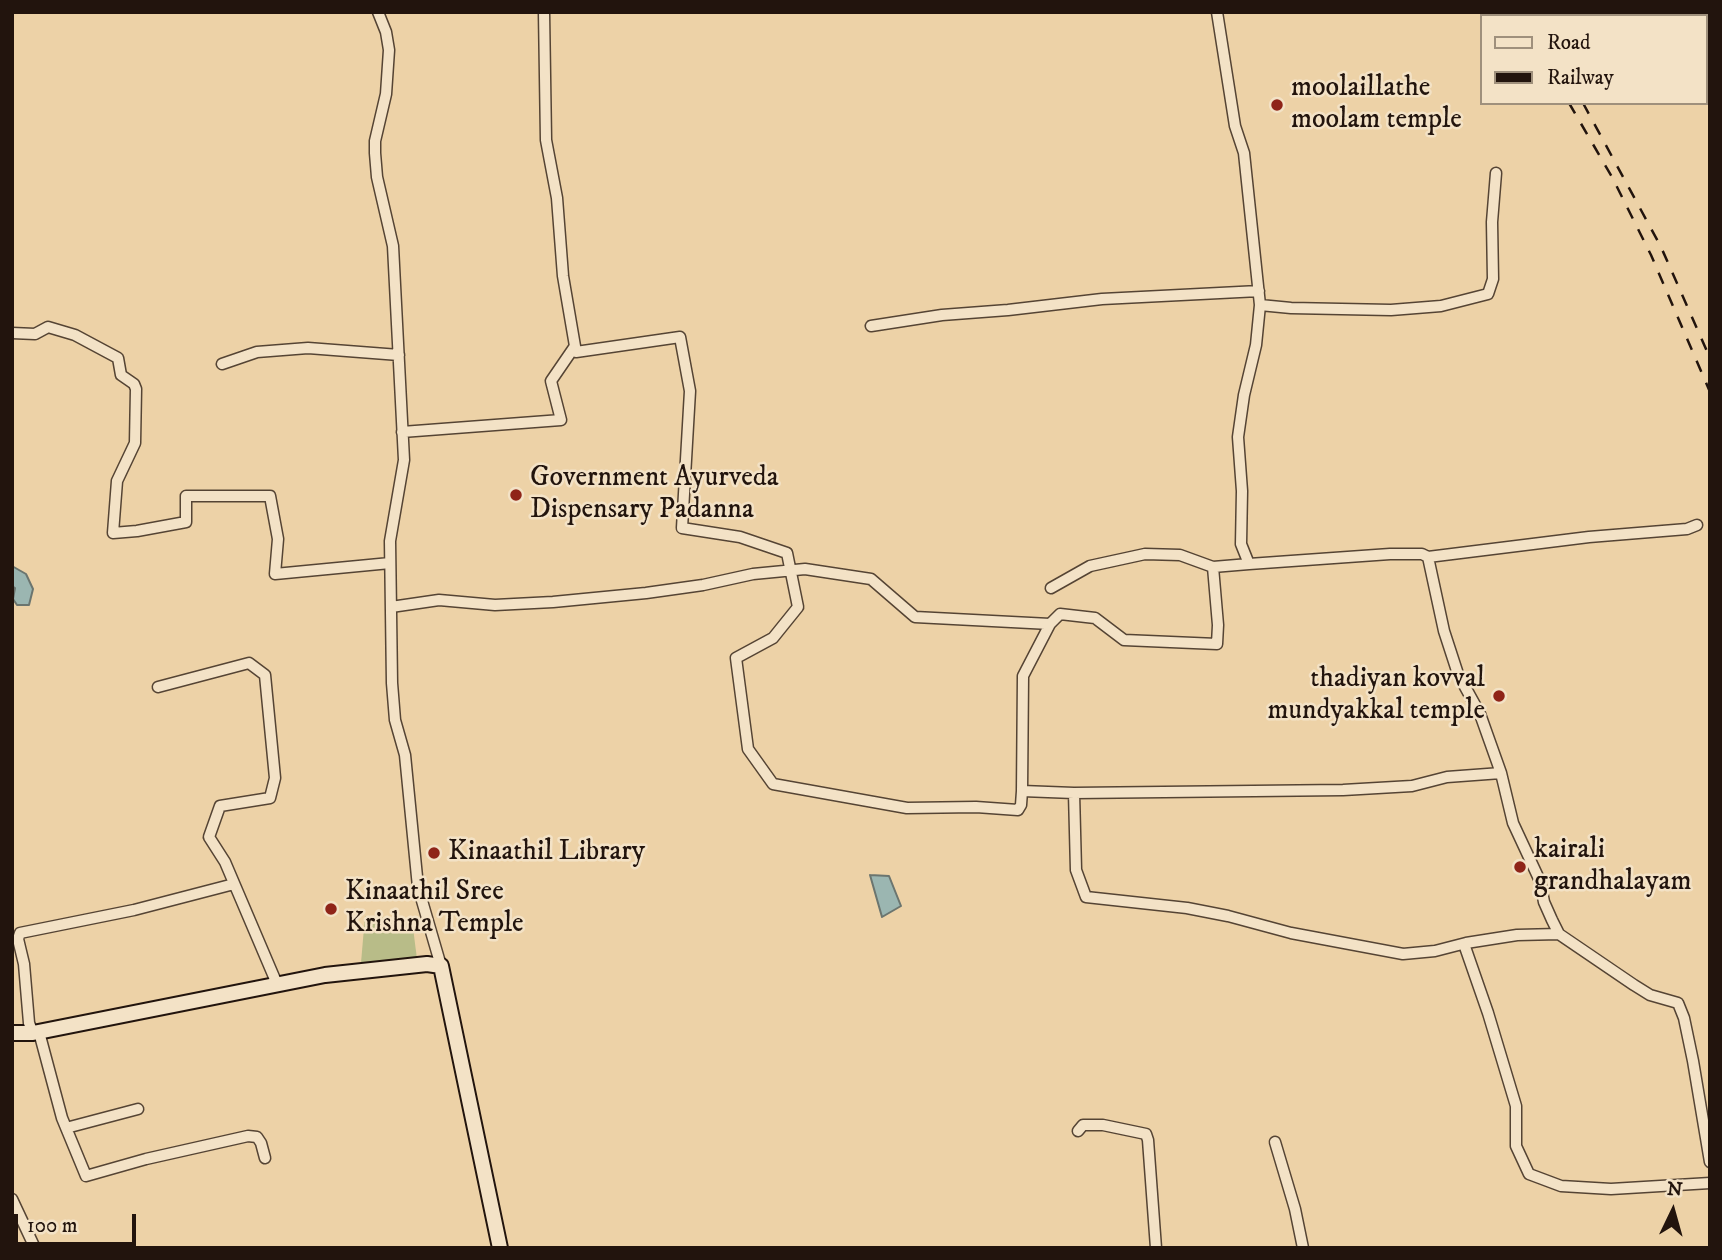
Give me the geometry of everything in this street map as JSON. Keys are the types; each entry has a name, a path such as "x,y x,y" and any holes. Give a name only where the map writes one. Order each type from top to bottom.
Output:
{"main road":[{"path":"12,1033 36,1033 325,975 427,964 441,966 500,1248"}],"street":[{"path":"378,12 386,32 388,50 386,94 375,141 377,177 393,246 402,432 402,478 390,541 392,683 396,720 405,755 418,887 441,966"},
{"path":"544,12 546,140 557,198 563,276 576,352 680,337 690,391 682,528 740,537 787,553 798,607 773,638 736,659 748,749 773,783 907,808 976,807 1018,810 1023,791 1023,676 1050,624 1060,614 1071,615 1095,618 1124,640 1217,644 1219,625 1213,567"},
{"path":"1217,12 1235,125 1244,153 1260,305 1256,345 1238,437 1242,491 1241,544 1249,565"},
{"path":"1260,305 1391,310 1441,306 1488,294 1493,279 1492,222 1496,173"},
{"path":"871,326 942,314 1008,310 1102,299 1259,291"},
{"path":"12,333 35,334 48,327 75,335 118,358 121,375 134,384 135,443 117,481 113,533 186,522 186,496 270,496 278,539 275,574 390,563"},
{"path":"402,432 561,420 551,382 575,346"},
{"path":"222,364 257,352 308,348 399,355"},
{"path":"1051,588 1090,566 1145,554 1180,555 1213,567 1364,555 1422,554 1427,557 1589,537 1687,529 1697,525"},
{"path":"1427,557 1444,631 1458,674 1480,714 1501,772 1513,823 1529,852 1540,881 1544,902 1559,934 1650,995 1678,1003 1693,1061 1710,1162"},
{"path":"391,607 439,600 495,605 553,602 703,586 753,574 805,569 871,579 915,617 1050,624"},
{"path":"158,687 249,663 265,675 275,778 270,798 220,806 209,837 225,862 277,984"},
{"path":"1023,791 1073,793 1342,790 1412,786 1447,777 1501,772"},
{"path":"1073,793 1076,870 1086,897 1187,908 1292,933 1403,954 1517,936 1559,934"},
{"path":"234,884 134,910 20,933 18,939 24,964 28,1012 66,1128 86,1176 247,1136 257,1137 265,1158"},
{"path":"1464,944 1516,1106 1516,1146 1529,1174 1561,1186 1611,1189 1710,1183"},
{"path":"66,1128 138,1109"},
{"path":"1078,1131 1083,1125 1103,1125 1146,1134 1156,1248"},
{"path":"1275,1142 1304,1248"},
{"path":"12,1199 35,1248"}],"green space":[{"path":"365,916 412,920 417,959 361,963"}],"water":[{"path":"12,566 26,574 33,589 29,605 17,605 13,599 15,588 12,586"},
{"path":"870,875 889,876 901,906 882,917"}],"railway":[{"path":"1570,105 1612,177 1651,255 1710,392"},
{"path":"1584,105 1661,247 1710,358"}],"place":[{"name":"moolaillathe moolam temple","path":"1277,105"},
{"name":"Government Ayurveda Dispensary Padanna","path":"516,495"},
{"name":"thadiyan kovval mundyakkal temple","path":"1499,696"},
{"name":"Kinaathil Library","path":"434,853"},
{"name":"kairali grandhalayam","path":"1520,867"},
{"name":"Kinaathil Sree Krishna Temple","path":"331,909"}]}
